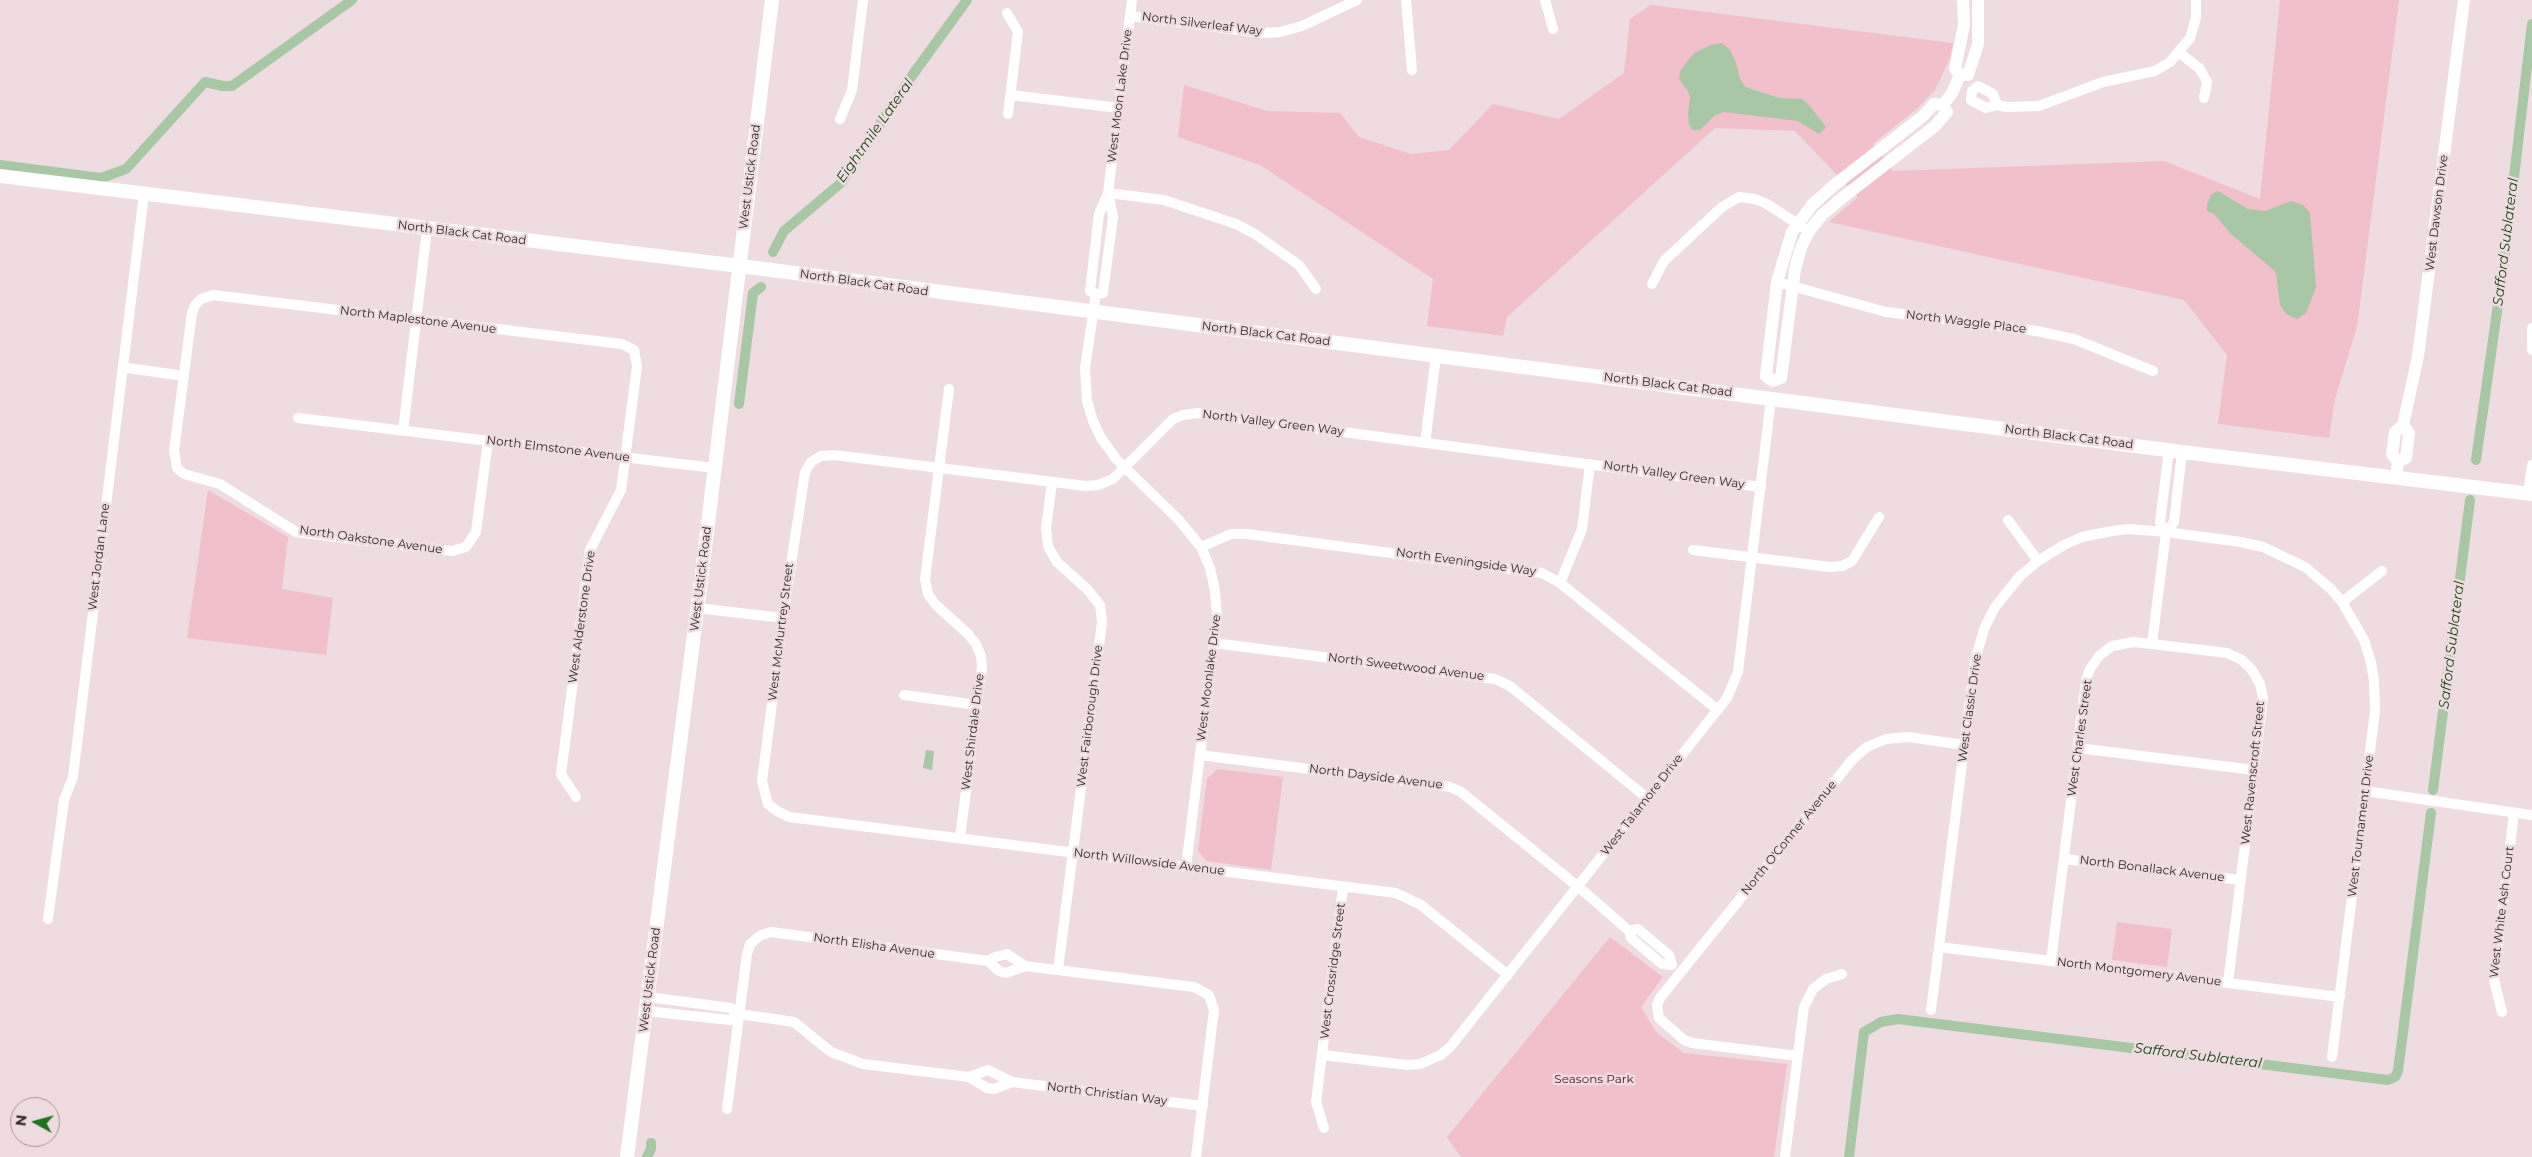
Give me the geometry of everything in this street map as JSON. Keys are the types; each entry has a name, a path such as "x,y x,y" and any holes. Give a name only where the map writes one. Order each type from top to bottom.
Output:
{"main road":[{"name":"West Ustick Road","path":"627,1157 772,0"},
{"name":"North Black Cat Road","path":"0,176 739,266 2176,451 2530,494"}],"street":[{"path":"840,118 852,90 863,0"},
{"name":"West Moon Lake Drive","path":"1096,294 1090,291 1099,214 1108,193 1132,0"},
{"name":"North Silverleaf Way","path":"1130,16 1262,33 1280,32 1302,26 1357,0"},
{"path":"1406,0 1412,70"},
{"path":"1545,0 1553,29"},
{"path":"1963,0 1964,25 1955,69 1958,80 1972,91 1971,100 1986,108 1997,105 2006,107 2039,106 2103,82 2155,71 2180,53 2190,38 2196,18 2196,0"},
{"path":"1943,105 1958,80 1968,75 1978,44 1978,0"},
{"name":"West Dawson Drive","path":"2396,477 2398,462 2406,458 2409,433 2403,425 2418,356 2464,0"},
{"path":"1007,13 1018,32 1008,114"},
{"path":"2180,53 2200,69 2207,82 2204,98"},
{"path":"1011,95 1119,108"},
{"path":"1773,381 1766,376 1777,282 1786,244 1798,224 1833,186 1922,117 1934,104 1943,105"},
{"path":"1773,381 1781,378 1793,286 1801,248 1810,231 1822,215 1842,198 1935,126 1947,112 1943,105"},
{"path":"1108,193 1164,200 1236,224 1299,265 1316,289"},
{"name":"West Jordan Lane","path":"48,919 64,800 73,777 144,194"},
{"path":"1652,284 1664,262 1722,207 1733,200 1747,197 1755,199 1810,231"},
{"path":"403,431 427,229"},
{"name":"North Waggle Place","path":"1777,282 1886,312 2038,331 2074,339 2153,371"},
{"name":"North Maplestone Avenue","path":"184,376 192,313 201,298 213,294 622,344 634,350"},
{"name":"West Moonlake Drive","path":"1096,294 1085,368 1087,401 1101,438 1124,469 1178,519 1201,547 1210,568 1215,590 1217,616 1186,867"},
{"path":"2532,328 2532,350"},
{"name":"West Alderstone Drive","path":"576,797 561,774 590,550 621,490 637,366 634,350"},
{"path":"1425,443 1436,356"},
{"path":"128,368 184,376"},
{"name":"North Oakstone Avenue","path":"184,376 175,463 184,474 220,484 296,532 452,551 466,547 476,532 488,440"},
{"path":"1772,399 1773,381"},
{"name":"West Shirdale Drive","path":"949,389 925,579 928,594 935,604 976,644 981,656 982,666 960,838"},
{"name":"West Talamore Drive","path":"1323,1054 1407,1065 1430,1061 1451,1046 1718,710 1734,686 1738,672 1772,399"},
{"name":"North Valley Green Way","path":"811,462 821,456 834,455 1052,482 1098,485 1113,479 1173,419 1183,415 1198,413 1761,487"},
{"name":"North Elmstone Avenue","path":"298,418 714,468"},
{"path":"2152,644 2166,532 2160,522 2176,451"},
{"name":"West McMurtrey Street","path":"768,804 762,781 801,483 811,462"},
{"path":"1560,583 1582,529 1590,464"},
{"path":"2530,494 2532,465"},
{"name":"West Fairborough Drive","path":"1052,482 1046,528 1048,546 1058,562 1087,589 1100,605 1102,622 1058,970"},
{"path":"1693,550 1830,567 1842,566 1852,561 1879,517"},
{"path":"2008,520 2038,561"},
{"name":"West Classic Drive","path":"1931,1010 1975,662 1984,629 2006,591 2038,561 2064,545 2095,534 2129,529 2166,532"},
{"name":"West Tournament Drive","path":"2166,532 2241,542 2278,552 2319,578 2342,602 2364,640 2374,681 2375,712 2332,1057"},
{"name":"North Eveningside Way","path":"1201,547 1231,534 1263,535 1525,569 1542,573 1560,583 1718,710"},
{"path":"2342,602 2382,571"},
{"path":"697,608 783,618"},
{"name":"North Sweetwood Avenue","path":"1214,643 1496,679 1510,686 1647,798"},
{"name":"West Charles Street","path":"2051,961 2086,680 2099,656 2112,646 2126,643 2152,644"},
{"name":"West Ravenscroft Street","path":"2152,644 2227,654 2242,660 2252,670 2260,684 2263,698 2228,983"},
{"path":"904,695 977,705"},
{"name":"North O'Conner Avenue","path":"1798,1056 1692,1043 1664,1024 1657,1011 1660,998 1852,760 1867,747 1886,739 1908,738 1964,745"},
{"path":"2078,748 2254,770"},
{"name":"North Dayside Avenue","path":"1200,755 1450,787 1461,792 1578,886 1629,931 1631,938 1662,964 1672,965 1682,972"},
{"path":"2365,791 2532,814"},
{"name":"North Willowside Avenue","path":"768,804 789,817 1396,893 1411,898 1508,975"},
{"name":"West White Ash Court","path":"2502,1012 2494,980 2514,813"},
{"name":"North Bonallack Avenue","path":"2064,859 2241,880"},
{"name":"West Crossridge Street","path":"1324,1128 1316,1102 1344,887"},
{"name":"North Elisha Avenue","path":"739,1014 750,944 761,935 771,932 988,961 999,971 1006,973 1025,966"},
{"name":"North Montgomery Avenue","path":"1939,947 2340,997"},
{"name":"North Elisha Avenue","path":"988,961 995,956 1007,954 1025,966 1194,987 1209,995 1214,1010 1203,1106"},
{"path":"1785,1157 1807,998 1813,989 1826,979 1842,974"},
{"name":"North Christian Way","path":"647,1004 730,1020 739,1014 794,1022 831,1052 850,1061 969,1077 987,1088 994,1089 1012,1082"},
{"path":"727,1109 739,1014"},
{"name":"North Christian Way","path":"969,1077 988,1070 1012,1082 1203,1106"},
{"path":"1196,1157 1203,1106"}],"green space":[{"path":"2280,0 2399,0 2357,327 2335,399 2329,438 2218,424 2227,355 2184,300 1829,222 1858,197 1795,131 1715,128 1507,317 1503,336 1427,326 1433,279 1260,165 1178,137 1184,85 1267,111 1340,113 1359,137 1411,154 1449,150 1493,104 1559,119 1624,73 1630,19 1651,5 1953,43 1950,58 1935,90 1918,108 1873,144 1893,171 2164,161 2260,199"},
{"path":"208,490 288,537 282,589 333,598 326,655 187,638"},
{"path":"1218,769 1283,777 1271,870 1206,861 1198,851 1207,778"},
{"path":"2117,922 2172,929 2167,967 2112,960"},
{"name":"Seasons Park","path":"1610,937 1663,977 1641,1007 1656,1032 1684,1053 1787,1064 1774,1157 1461,1157 1447,1137"}],"shaded area":[{"path":"1722,43 1730,50 1740,79 1745,87 1780,98 1802,99 1826,127 1819,134 1798,121 1724,112 1715,115 1700,130 1692,130 1689,125 1688,114 1690,97 1679,79 1680,71 1694,53 1711,45"},
{"path":"2218,191 2248,209 2265,211 2291,201 2303,205 2310,213 2316,287 2306,313 2297,319 2286,314 2280,305 2276,272 2231,234 2214,214 2207,211 2207,204 2211,195"},
{"path":"926,750 934,751 932,770 923,768"}],"waterway":[{"path":"0,165 101,178 126,169 205,82 232,86 352,0"},
{"name":"Eightmile Lateral","path":"773,252 784,231 842,182 911,77 967,0"},
{"name":"Safford Sublateral","path":"2476,460 2504,262 2532,24"},
{"name":"Eightmile Lateral","path":"739,404 753,293 761,287"},
{"name":"Safford Sublateral","path":"2433,790 2470,500"},
{"name":"Safford Sublateral","path":"1849,1157 1864,1032 1881,1022 1898,1019 2388,1080 2395,1077 2398,1071 2431,813"},
{"name":"Eightmile Lateral","path":"647,1157 651,1149 651,1143"}]}
